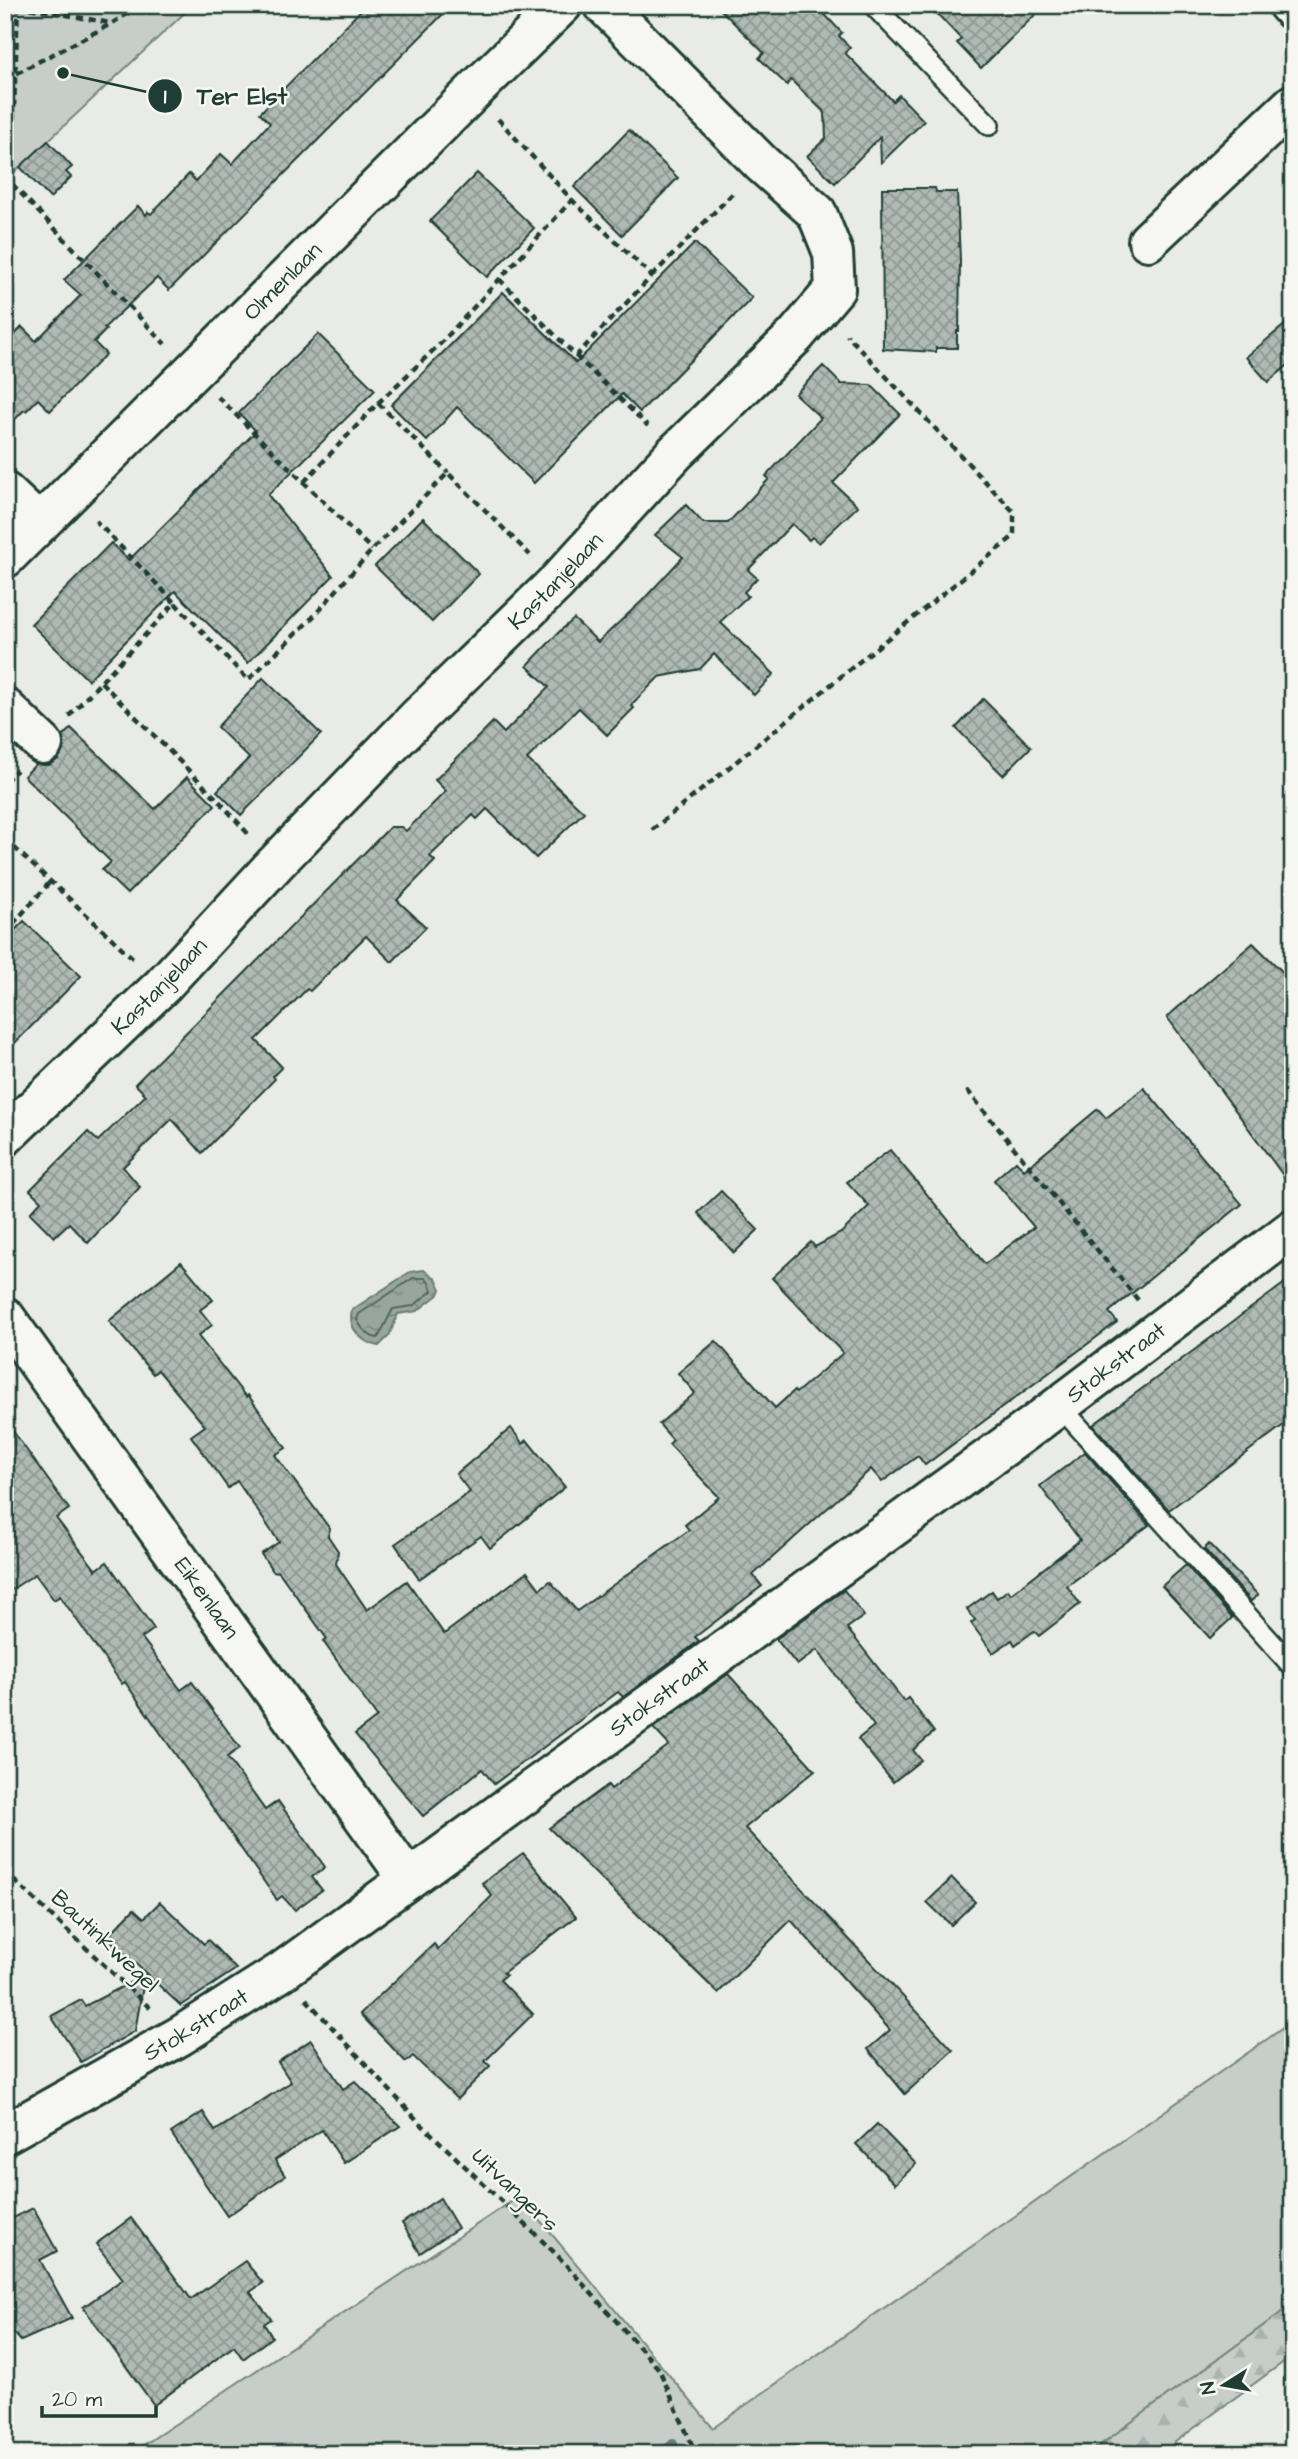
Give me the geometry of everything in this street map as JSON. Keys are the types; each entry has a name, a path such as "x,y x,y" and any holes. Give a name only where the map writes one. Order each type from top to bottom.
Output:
{"street":[{"name":"Olmenlaan","path":"5,558 562,5"},
{"name":"Kastanjelaan","path":"5,1136 162,986 275,864 416,719 557,582 675,453 795,336 835,289 833,253 817,213 762,164 604,5"},
{"path":"1289,5 1293,10"},
{"path":"1148,241 1293,104"},
{"path":"5,492 39,524"},
{"path":"5,708 43,744"},
{"name":"Stokstraat","path":"5,2134 180,2036 281,1972 1059,1405 1293,1229"},
{"name":"Eikenlaan","path":"5,1317 408,1879"}],"lane":[{"path":"873,5 989,125"},
{"path":"1059,1405 1293,1667"}],"path":[{"path":"5,76 15,75 141,5"},
{"path":"5,7 18,6 111,24"},
{"path":"18,6 11,183 192,372 372,550"},
{"path":"473,92 572,200 652,276"},
{"path":"576,356 762,164"},
{"path":"304,482 442,342 572,200"},
{"path":"499,279 675,453"},
{"path":"652,830 1014,536 1014,512 820,306"},
{"path":"379,403 557,582"},
{"path":"69,493 248,680 313,617 372,550 448,473"},
{"path":"5,782 175,603"},
{"path":"101,682 220,802 275,864"},
{"path":"5,839 162,986"},
{"path":"6,930 51,881"},
{"path":"967,1090 1161,1328"},
{"name":"Bautinkwegel","path":"5,1872 180,2036"},
{"name":"Uitvangers","path":"281,1972 418,2120 558,2256 659,2369 696,2454"}],"green space":[{"path":"5,5 193,5 5,181"},
{"path":"1293,2021 1293,2304 1088,2454 130,2454 520,2196 713,2428"},
{"path":"1293,2304 1293,2355 1159,2454 1088,2454"}],"water":[{"path":"424,1270 436,1279 441,1289 439,1294 417,1311 398,1314 389,1336 379,1346 367,1342 357,1334 352,1323 352,1310 410,1272"}],"building":[{"path":"366,5 452,5 169,290 157,278 104,328 106,330 94,342 106,354 50,411 38,399 5,430 5,345 22,327 36,341 81,295 64,280 138,206 146,215 148,212 151,214 189,174 196,181 221,154 232,164 270,123 260,113"},
{"path":"716,5 816,5 842,33 839,36 850,48 845,53 893,101 899,95 924,121 881,163 880,137 835,183 807,156 826,138 825,113 791,80 787,85 772,71 759,58 764,53"},
{"path":"929,5 1045,5 981,68 957,43 961,39"},
{"path":"629,130 678,178 622,235 574,187"},
{"path":"48,141 72,167 66,172 71,177 50,198 20,167"},
{"path":"477,173 534,228 487,277 430,221"},
{"path":"882,188 935,188 936,192 957,192 960,260 957,348 936,348 936,352 883,349"},
{"path":"695,243 752,298 640,412 622,394 534,483 457,407 427,441 391,405 503,292 576,363"},
{"path":"1293,318 1293,361 1268,382 1246,357"},
{"path":"318,334 375,390 268,495 333,576 248,663 175,591 88,680 31,624 111,543 129,560 193,496 256,431 239,413"},
{"path":"823,366 841,384 871,385 900,414 833,483 858,506 819,543 812,537 809,540 792,524 748,570 757,578 744,592 748,596 720,622 774,674 754,695 714,654 700,669 659,677 631,705 634,708 607,735 579,708 527,759 584,812 536,858 487,809 477,819 473,815 430,856 435,861 397,900 426,927 392,962 366,936 256,1040 282,1067 273,1076 275,1079 202,1153 172,1119 123,1167 140,1187 88,1243 69,1223 54,1237 30,1213 41,1201 30,1190 88,1132 98,1141 146,1095 135,1084 390,827 401,827 406,831 446,791 435,780 493,722 504,733 549,687 527,666 560,631 574,619 598,642 642,601 683,557 655,535 686,505 703,523 728,523 769,479 766,476 821,418 795,394"},
{"path":"423,518 479,574 432,622 375,566"},
{"path":"263,678 321,734 241,815 217,791 249,758 217,727"},
{"path":"983,699 1031,747 1003,775 956,728"},
{"path":"71,728 155,809 187,777 215,805 127,894 102,870 111,862 24,776 36,764 49,765 58,759 64,748 63,736"},
{"path":"24,921 81,976 5,1053 5,940"},
{"path":"1253,943 1293,982 1293,1189 1167,1017"},
{"path":"1144,1088 1242,1204 1109,1312 1117,1322 925,1465 918,1456 882,1482 871,1469 753,1575 762,1586 695,1637 699,1641 623,1697 618,1692 494,1784 482,1769 423,1816 355,1734 377,1717 323,1641 327,1639 279,1572 273,1571 261,1554 279,1542 237,1481 228,1488 191,1436 205,1426 158,1370 153,1374 109,1321 181,1262 213,1300 200,1310 212,1325 198,1336 246,1397 248,1395 286,1448 275,1455 330,1529 328,1536 338,1551 336,1564 367,1610 407,1581 444,1634 527,1572 540,1589 550,1581 577,1611 689,1530 685,1525 719,1497 669,1444 673,1440 659,1424 695,1393 678,1373 716,1341 775,1408 843,1353 772,1278 811,1242 815,1247 841,1233 869,1206 847,1182 890,1150 985,1264 1034,1227 994,1180 1016,1161 1024,1170 1098,1109 1106,1118"},
{"path":"721,1191 758,1230 734,1253 698,1213"},
{"path":"1293,1277 1293,1418 1169,1510 1093,1425"},
{"path":"5,1420 69,1509 56,1518 96,1570 107,1562 154,1629 142,1638 181,1690 192,1682 240,1748 227,1757 265,1810 278,1801 325,1867 312,1877 322,1890 295,1910 282,1896 277,1900 125,1682 122,1684 60,1596 54,1600 35,1574 5,1594"},
{"path":"511,1428 523,1444 527,1440 565,1487 490,1548 481,1536 419,1579 395,1544 470,1492 456,1474"},
{"path":"1085,1452 1149,1525 1067,1586 1080,1604 1039,1636 1034,1631 1015,1645 1012,1640 993,1653 971,1623 975,1620 967,1609 992,1591 997,1598 1008,1590 1011,1594 1080,1540 1040,1486"},
{"path":"1209,1544 1258,1595 1251,1601 1204,1549"},
{"path":"1186,1565 1232,1618 1210,1638 1162,1586"},
{"path":"844,1590 864,1616 847,1628 904,1701 908,1698 934,1732 913,1750 921,1760 893,1782 858,1739 874,1726 817,1650 797,1665 776,1639"},
{"path":"728,1674 815,1770 745,1828 953,2050 905,2094 868,2049 890,2030 791,1920 718,1993 549,1828 608,1785 611,1789 669,1745 653,1728"},
{"path":"523,1853 576,1917 503,1973 506,1975 500,1980 533,2014 485,2061 490,2066 457,2099 413,2056 406,2062 360,2014 434,1944 438,1949 492,1896 482,1883"},
{"path":"952,1878 975,1902 951,1925 927,1902"},
{"path":"160,1902 204,1944 208,1940 236,1969 181,2006 107,1937 134,1909 144,1918"},
{"path":"145,1975 135,2031 81,2062 51,2016 81,2000 85,2006"},
{"path":"311,2040 343,2089 355,2081 400,2126 344,2163 322,2130 275,2160 285,2176 227,2216 171,2133 203,2112 215,2131 291,2082 278,2062"},
{"path":"877,2124 916,2164 895,2184 856,2144"},
{"path":"440,2198 458,2228 420,2253 402,2223"},
{"path":"33,2208 57,2251 40,2260 72,2318 21,2341 5,2323 5,2222"},
{"path":"131,2218 191,2299 245,2261 263,2283 250,2292 271,2319 264,2324 272,2337 243,2359 234,2346 154,2405 83,2307 123,2279 96,2244"}],"waterway":[{"path":"661,2454 673,2444"}],"place":[{"name":"Ter Elst","path":"63,73"}]}
